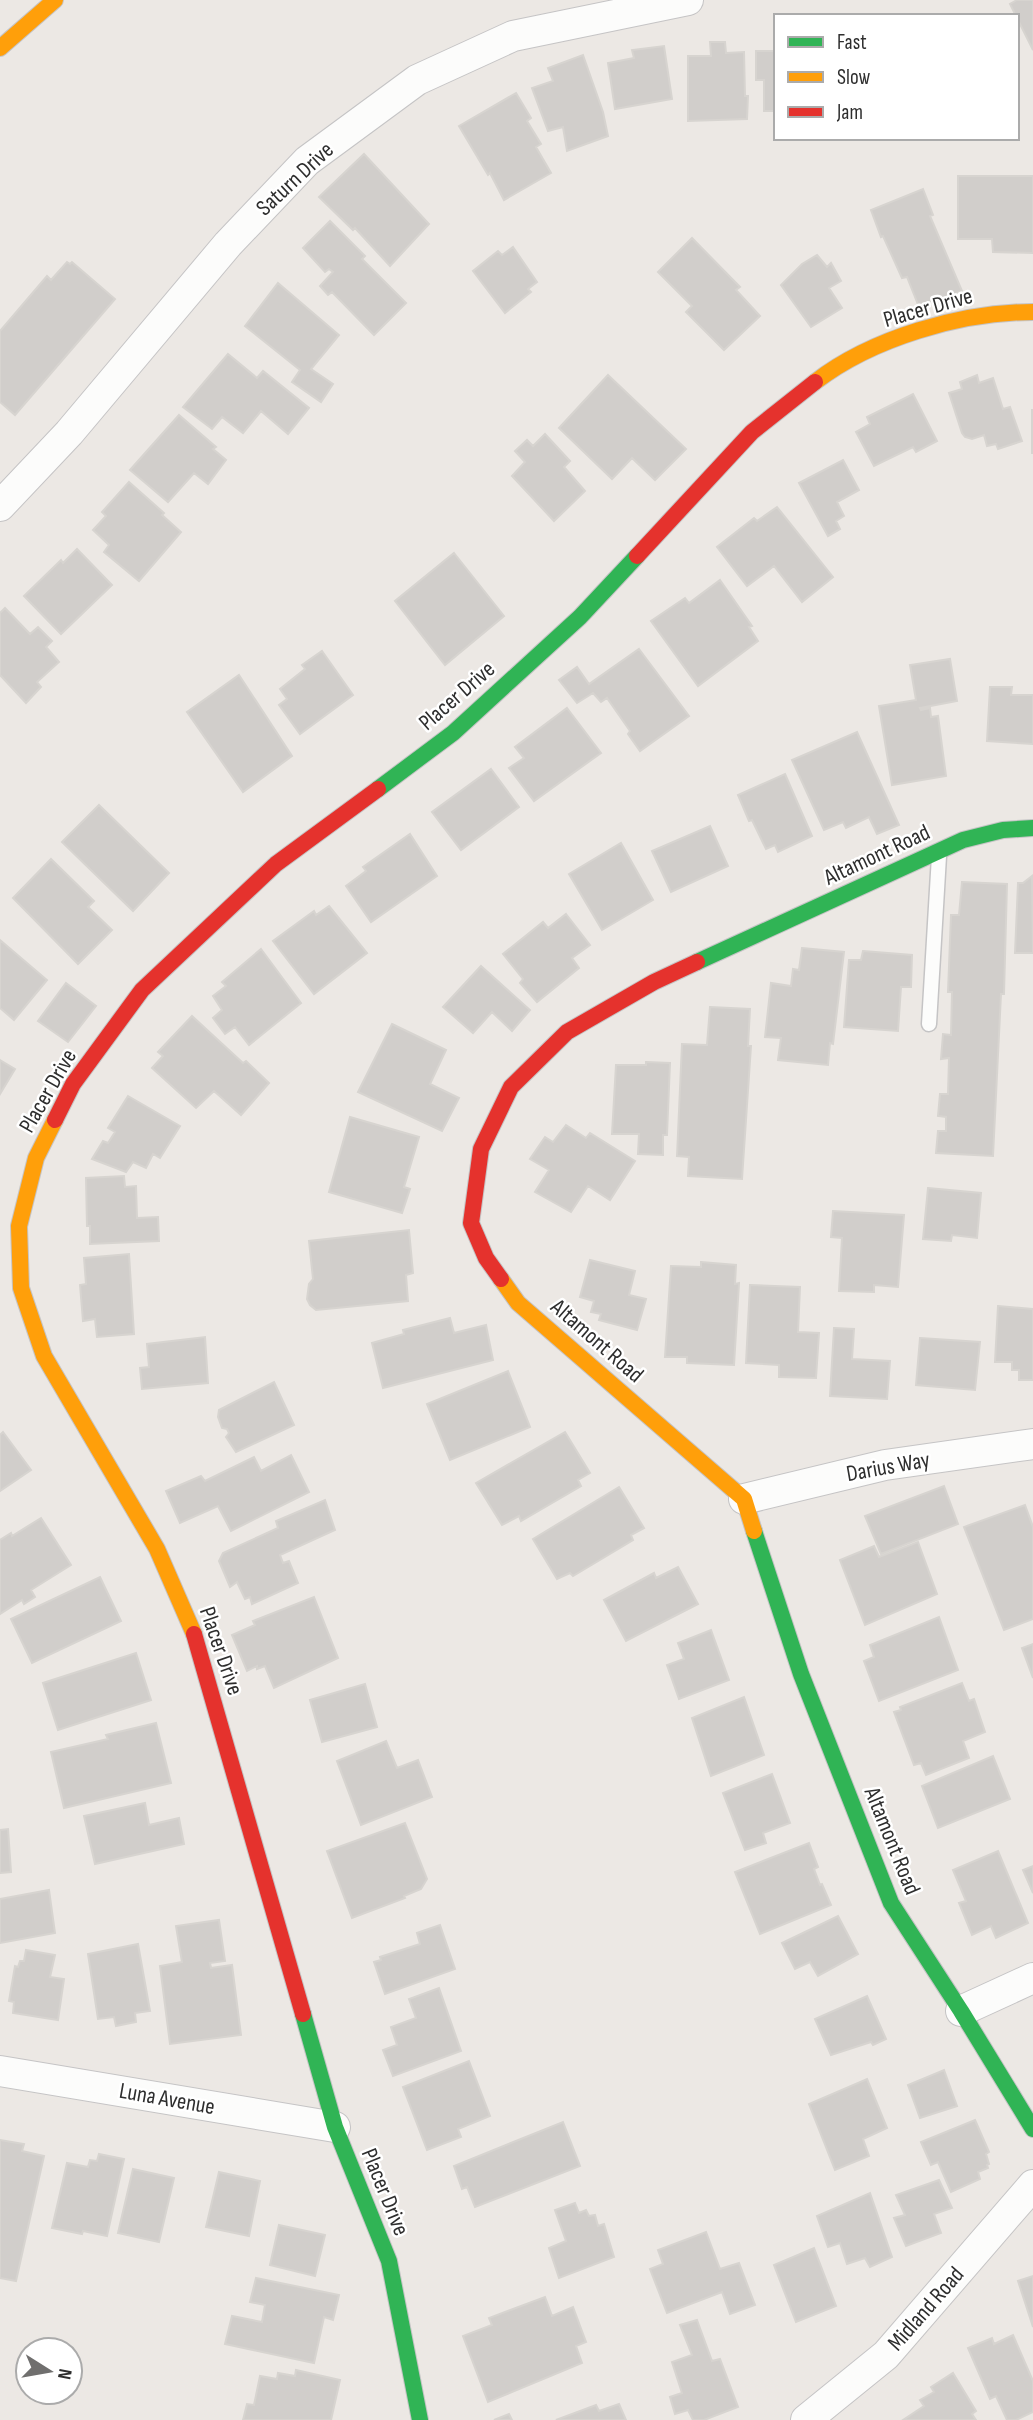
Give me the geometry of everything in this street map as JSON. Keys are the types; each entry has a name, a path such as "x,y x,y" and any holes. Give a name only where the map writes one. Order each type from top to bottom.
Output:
{"main road":[{"path":"0,48 55,0"},
{"name":"Placer Drive","path":"420,2420 389,2261 335,2127 199,1645 158,1549 44,1356 21,1289 19,1226 36,1158 74,1084 142,990 276,864 453,733 561,635 752,432 835,367 901,335 999,312 1033,312"},
{"name":"Altamont Road","path":"1033,828 1003,830 963,840 654,982 568,1032 511,1087 481,1149 471,1223 486,1258 519,1303 744,1499 801,1674 891,1903 1033,2129"}],"street":[{"name":"Saturn Drive","path":"0,506 69,433 228,244 307,161 406,88 417,80 513,36 688,0"},
{"name":"Darius Way","path":"744,1499 885,1465 1033,1444"},
{"path":"961,2011 1033,1979"},
{"name":"Luna Avenue","path":"0,2071 335,2127"},
{"name":"Midland Road","path":"806,2420 886,2355 1033,2185"}],"lane":[{"path":"929,1024 939,851"}],"building":[{"path":"1017,0 1033,0 1033,50 1019,22 1019,14 1015,14 1010,4"},
{"path":"710,42 725,42 726,53 744,52 747,119 688,121 688,56 711,56"},
{"path":"664,46 672,99 615,109 608,63 634,58 632,50"},
{"path":"756,51 774,51 774,111 764,111 764,80 756,80"},
{"path":"583,55 603,112 608,136 567,151 563,127 548,131 532,88 553,81 548,68"},
{"path":"516,93 531,118 527,121 541,144 536,147 551,173 504,200 459,126"},
{"path":"364,154 429,224 390,266 355,228 353,230 319,197"},
{"path":"958,176 1033,176 1033,253 993,252 992,239 958,239"},
{"path":"923,189 933,215 930,216 962,291 919,307 907,277 902,278 883,236 881,237 871,210"},
{"path":"330,221 365,256 362,259 406,303 374,335 332,292 328,295 320,286 333,272 329,269 325,272 303,248"},
{"path":"692,238 740,287 736,290 760,316 724,350 686,312 692,306 658,272"},
{"path":"513,247 537,282 528,289 531,292 505,313 473,271 498,251 502,255"},
{"path":"817,255 827,267 831,263 841,281 829,288 842,308 811,327 781,285 802,264"},
{"path":"67,262 72,262 115,299 15,415 0,402 0,331 47,276 51,280"},
{"path":"278,283 339,335 311,369 333,384 321,402 292,382 300,370 245,326"},
{"path":"228,354 257,378 263,371 309,408 288,434 261,411 243,433 222,417 212,429 183,407"},
{"path":"608,375 686,449 655,480 632,458 612,479 559,428"},
{"path":"977,375 979,383 993,378 1003,409 1010,407 1022,441 998,449 996,444 987,446 984,435 972,439 962,433 949,393 962,389 960,382"},
{"path":"913,394 937,441 916,452 913,447 874,466 856,432 870,424 867,417"},
{"path":"1033,410 1033,453 1032,453"},
{"path":"179,415 216,447 213,449 226,460 208,484 194,473 168,502 130,470"},
{"path":"545,434 570,461 564,467 585,491 554,521 512,476 525,462 515,451 527,440 533,446"},
{"path":"843,460 859,490 837,502 844,516 836,521 840,529 828,536 799,483"},
{"path":"129,482 181,532 139,581 104,552 109,545 93,530 106,516 102,512"},
{"path":"777,507 833,577 802,602 774,566 747,586 717,547 754,518 757,521"},
{"path":"77,549 112,585 61,634 24,596 61,560 63,563"},
{"path":"454,553 504,616 445,665 395,601"},
{"path":"720,580 752,626 749,627 758,641 698,686 651,621 685,598 689,603"},
{"path":"5,608 30,634 38,627 52,641 46,647 59,662 37,682 41,687 26,703 0,675 0,613"},
{"path":"639,649 689,716 640,751 607,698 601,702 593,693 577,703 559,680 577,667 589,684"},
{"path":"322,651 353,695 300,734 279,705 287,699 280,689 305,669 302,665"},
{"path":"950,659 957,701 920,708 930,708 931,717 938,716 946,776 892,785 879,706 916,700 910,665"},
{"path":"239,675 292,756 243,792 187,712"},
{"path":"990,687 1012,687 1011,695 1033,695 1033,744 987,741"},
{"path":"567,708 601,753 534,801 509,768 524,758 515,747"},
{"path":"857,732 899,825 877,834 869,817 846,828 843,822 824,830 792,760"},
{"path":"491,769 519,807 461,850 432,812"},
{"path":"785,774 812,836 778,852 775,845 766,849 752,820 749,821 738,795"},
{"path":"99,805 169,873 133,911 62,842"},
{"path":"710,826 728,866 671,892 652,851"},
{"path":"410,834 437,876 371,922 346,886 366,871 363,867"},
{"path":"621,843 653,900 602,930 569,874"},
{"path":"51,859 94,901 88,907 112,930 78,964 13,898"},
{"path":"1032,876 1033,953 1015,953 1018,883 1023,883"},
{"path":"962,882 1007,884 1004,994 1001,994 993,1156 936,1153 938,1131 946,1131 946,1117 938,1116 940,1094 948,1094 949,1058 941,1059 943,1034 951,1035 952,992 948,992 951,915 959,915"},
{"path":"329,906 367,953 314,994 273,941 314,911 316,915"},
{"path":"566,914 590,945 572,958 579,968 537,1002 520,983 523,979 503,954 543,922 548,928"},
{"path":"0,940 47,980 14,1020 0,1008"},
{"path":"802,948 844,952 828,1065 778,1060 781,1038 765,1037 771,983 791,986 793,969 799,970"},
{"path":"261,949 301,1003 249,1045 235,1027 225,1034 213,1018 222,1010 213,996 226,986 222,982"},
{"path":"863,951 912,955 911,987 901,987 898,1031 844,1027 849,960 861,960"},
{"path":"481,966 530,1010 512,1031 492,1012 473,1033 443,1007"},
{"path":"66,983 96,1006 68,1042 38,1021"},
{"path":"710,1007 750,1009 748,1046 751,1046 742,1179 688,1176 689,1157 677,1156 682,1044 707,1045"},
{"path":"192,1016 269,1083 241,1115 214,1091 196,1108 152,1068 163,1056 158,1052"},
{"path":"392,1024 446,1050 430,1084 459,1098 442,1131 358,1092"},
{"path":"0,1060 15,1069 0,1094"},
{"path":"646,1062 670,1063 667,1135 663,1135 663,1155 638,1154 639,1134 612,1134 616,1065 646,1065"},
{"path":"128,1096 180,1126 160,1158 153,1154 146,1168 133,1162 126,1172 92,1159 103,1141 108,1143 115,1132 108,1128"},
{"path":"350,1117 419,1137 404,1187 410,1189 402,1213 329,1192"},
{"path":"566,1125 586,1138 590,1133 635,1161 610,1200 588,1186 571,1212 535,1192 549,1170 530,1159 545,1137 553,1142"},
{"path":"124,1176 125,1187 136,1186 137,1218 158,1217 159,1241 90,1244 86,1178"},
{"path":"928,1188 981,1193 977,1238 952,1235 951,1241 923,1239"},
{"path":"833,1211 904,1215 898,1287 874,1285 874,1292 839,1291 842,1238 831,1237"},
{"path":"409,1230 413,1273 406,1275 408,1301 316,1310 310,1305 307,1299 309,1284 313,1279 309,1241"},
{"path":"129,1254 134,1334 97,1337 95,1319 83,1321 80,1285 86,1284 84,1258"},
{"path":"590,1260 635,1271 629,1295 646,1299 637,1330 599,1320 601,1314 591,1312 594,1301 580,1297"},
{"path":"701,1262 736,1265 735,1284 739,1283 734,1365 687,1363 687,1357 665,1357 671,1266 701,1267"},
{"path":"750,1285 800,1287 798,1332 819,1333 816,1378 779,1377 779,1365 746,1363"},
{"path":"998,1306 1033,1309 1033,1380 1019,1380 1019,1370 1012,1370 1012,1362 995,1362"},
{"path":"450,1318 454,1333 486,1325 493,1360 383,1388 372,1343 404,1334 403,1330"},
{"path":"834,1328 854,1329 852,1359 890,1361 887,1399 830,1396"},
{"path":"205,1337 208,1383 142,1389 140,1368 149,1367 147,1344"},
{"path":"920,1338 980,1342 975,1390 916,1385"},
{"path":"508,1371 530,1427 450,1460 427,1404"},
{"path":"274,1382 294,1425 236,1452 226,1437 229,1433 227,1429 222,1428 218,1417 219,1410"},
{"path":"3,1432 31,1470 0,1491 0,1435"},
{"path":"565,1432 590,1473 578,1480 581,1486 521,1521 519,1516 502,1525 476,1483"},
{"path":"291,1455 309,1492 231,1531 218,1506 180,1523 166,1491 201,1476 205,1481 254,1457 261,1471"},
{"path":"944,1486 958,1524 881,1554 865,1516"},
{"path":"619,1487 644,1528 631,1535 633,1540 573,1576 570,1573 557,1579 533,1539"},
{"path":"325,1500 335,1530 280,1555 283,1563 289,1561 298,1583 252,1604 250,1597 245,1599 237,1582 230,1587 219,1561 223,1553 278,1528 276,1521"},
{"path":"1025,1505 1033,1527 1033,1619 1004,1630 964,1527"},
{"path":"41,1518 71,1565 31,1590 35,1597 24,1604 22,1600 0,1614 0,1540 11,1533 12,1536"},
{"path":"918,1542 937,1594 865,1625 840,1560 874,1546 879,1557"},
{"path":"678,1567 698,1604 626,1641 604,1600 654,1573 656,1578"},
{"path":"100,1577 121,1621 32,1663 11,1619"},
{"path":"314,1597 338,1658 274,1688 265,1666 257,1669 257,1666 247,1671 232,1635 255,1625 253,1621"},
{"path":"939,1617 958,1670 879,1701 864,1661 874,1657 870,1645"},
{"path":"711,1630 729,1680 679,1699 667,1665 684,1659 678,1643"},
{"path":"1033,1644 1033,1678 1022,1648"},
{"path":"136,1653 151,1700 58,1730 43,1683"},
{"path":"962,1683 969,1701 974,1699 985,1732 963,1741 969,1758 926,1775 921,1763 914,1765 894,1712 901,1710 900,1707"},
{"path":"365,1684 377,1727 322,1742 310,1700"},
{"path":"744,1697 764,1755 711,1776 692,1718"},
{"path":"156,1723 171,1783 64,1808 51,1752 108,1739 106,1735"},
{"path":"386,1741 397,1768 418,1760 432,1797 361,1825 337,1761"},
{"path":"993,1756 1010,1799 938,1828 922,1786"},
{"path":"772,1774 790,1823 763,1833 766,1843 745,1850 723,1793"},
{"path":"145,1803 149,1825 179,1818 184,1844 95,1864 84,1816"},
{"path":"405,1823 427,1879 421,1889 404,1896 405,1898 352,1918 327,1851"},
{"path":"8,1829 11,1872 0,1873 0,1830"},
{"path":"809,1843 818,1867 814,1869 831,1905 760,1934 735,1872"},
{"path":"998,1851 1028,1923 996,1938 991,1926 972,1935 959,1903 966,1901 953,1870"},
{"path":"1033,1866 1033,1893 1023,1870"},
{"path":"49,1890 55,1933 0,1943 0,1899"},
{"path":"838,1916 858,1954 818,1976 810,1962 795,1969 782,1943"},
{"path":"219,1920 225,1961 210,1963 211,1968 232,1965 241,2035 170,2044 160,1966 182,1962 176,1926"},
{"path":"440,1925 455,1969 385,1994 374,1962 381,1960 380,1957 420,1944 417,1933"},
{"path":"138,1944 150,2011 135,2013 136,2022 116,2026 114,2017 98,2019 88,1954"},
{"path":"26,1950 55,1955 50,1977 64,1979 58,2020 13,2013 14,2002 9,2001 15,1966 18,1967 20,1961 24,1961"},
{"path":"439,1988 461,2051 393,2076 383,2050 397,2045 391,2027 416,2018 409,1999"},
{"path":"867,1996 886,2039 873,2045 871,2042 831,2055 815,2019"},
{"path":"469,2061 490,2116 458,2129 461,2137 427,2150 403,2087"},
{"path":"944,2070 957,2106 920,2118 908,2085"},
{"path":"867,2079 887,2128 863,2139 869,2156 835,2170 809,2104"},
{"path":"975,2120 989,2152 986,2154 988,2168 978,2172 980,2179 951,2192 938,2162 931,2165 921,2142"},
{"path":"563,2122 580,2166 475,2207 467,2187 462,2189 454,2166"},
{"path":"0,2140 24,2144 22,2151 44,2156 16,2281 0,2278"},
{"path":"99,2154 124,2159 107,2236 52,2228 67,2163 88,2167 90,2160 97,2161"},
{"path":"133,2169 174,2178 159,2242 118,2233"},
{"path":"219,2172 260,2181 249,2236 206,2227"},
{"path":"939,2180 952,2208 934,2214 941,2233 906,2246 894,2218 905,2215 896,2195"},
{"path":"870,2193 892,2257 870,2267 865,2258 847,2264 840,2243 828,2247 817,2216"},
{"path":"575,2203 579,2213 586,2210 589,2216 595,2215 598,2226 604,2224 614,2257 559,2278 549,2248 566,2241 555,2210"},
{"path":"279,2225 325,2235 315,2276 270,2265"},
{"path":"706,2232 720,2269 739,2263 755,2305 730,2314 722,2292 667,2313 650,2269 663,2264 658,2250"},
{"path":"814,2248 836,2306 796,2322 774,2265"},
{"path":"1033,2276 1033,2327 1018,2281"},
{"path":"256,2278 339,2295 333,2320 324,2317 314,2363 225,2344 232,2316 262,2322 265,2305 250,2302"},
{"path":"545,2297 552,2316 573,2307 586,2342 576,2346 582,2363 488,2402 463,2336 492,2325 489,2318"},
{"path":"697,2320 712,2361 720,2359 738,2407 704,2420 693,2420 688,2410 675,2414 670,2397 682,2393 672,2362 692,2355 680,2325"},
{"path":"1013,2335 1033,2381 1033,2412 1016,2420 1007,2420 996,2396 990,2399 968,2348 992,2338 994,2344"},
{"path":"296,2370 340,2380 331,2420 243,2420 247,2404 254,2405 260,2376 277,2379 278,2373 295,2376"},
{"path":"953,2373 976,2411 972,2414 976,2420 903,2420 924,2406 920,2400 934,2392 931,2387"},
{"path":"619,2404 626,2420 556,2420 596,2405 599,2411"},
{"path":"509,2414 512,2420 494,2420"}],"traffic: fast":[{"path":"378,789 453,733 580,617 637,556"},
{"path":"697,962 963,840 1003,830 1033,828"},
{"path":"754,1531 801,1674 891,1903 1033,2129"},
{"path":"303,2014 335,2127 389,2261 420,2420"}],"traffic: slow":[{"path":"0,48 55,0"},
{"path":"815,382 863,352 918,330 977,317 1033,312"},
{"path":"55,1120 36,1158 19,1226 21,1288 44,1356 157,1549 194,1634"},
{"path":"501,1279 518,1303 744,1499 754,1531"}],"traffic: jam":[{"path":"637,556 752,432 815,382"},
{"path":"55,1120 73,1084 142,990 276,864 378,789"},
{"path":"501,1279 486,1258 471,1223 481,1149 511,1087 567,1032 654,982 697,962"},
{"path":"194,1634 303,2014"}]}
